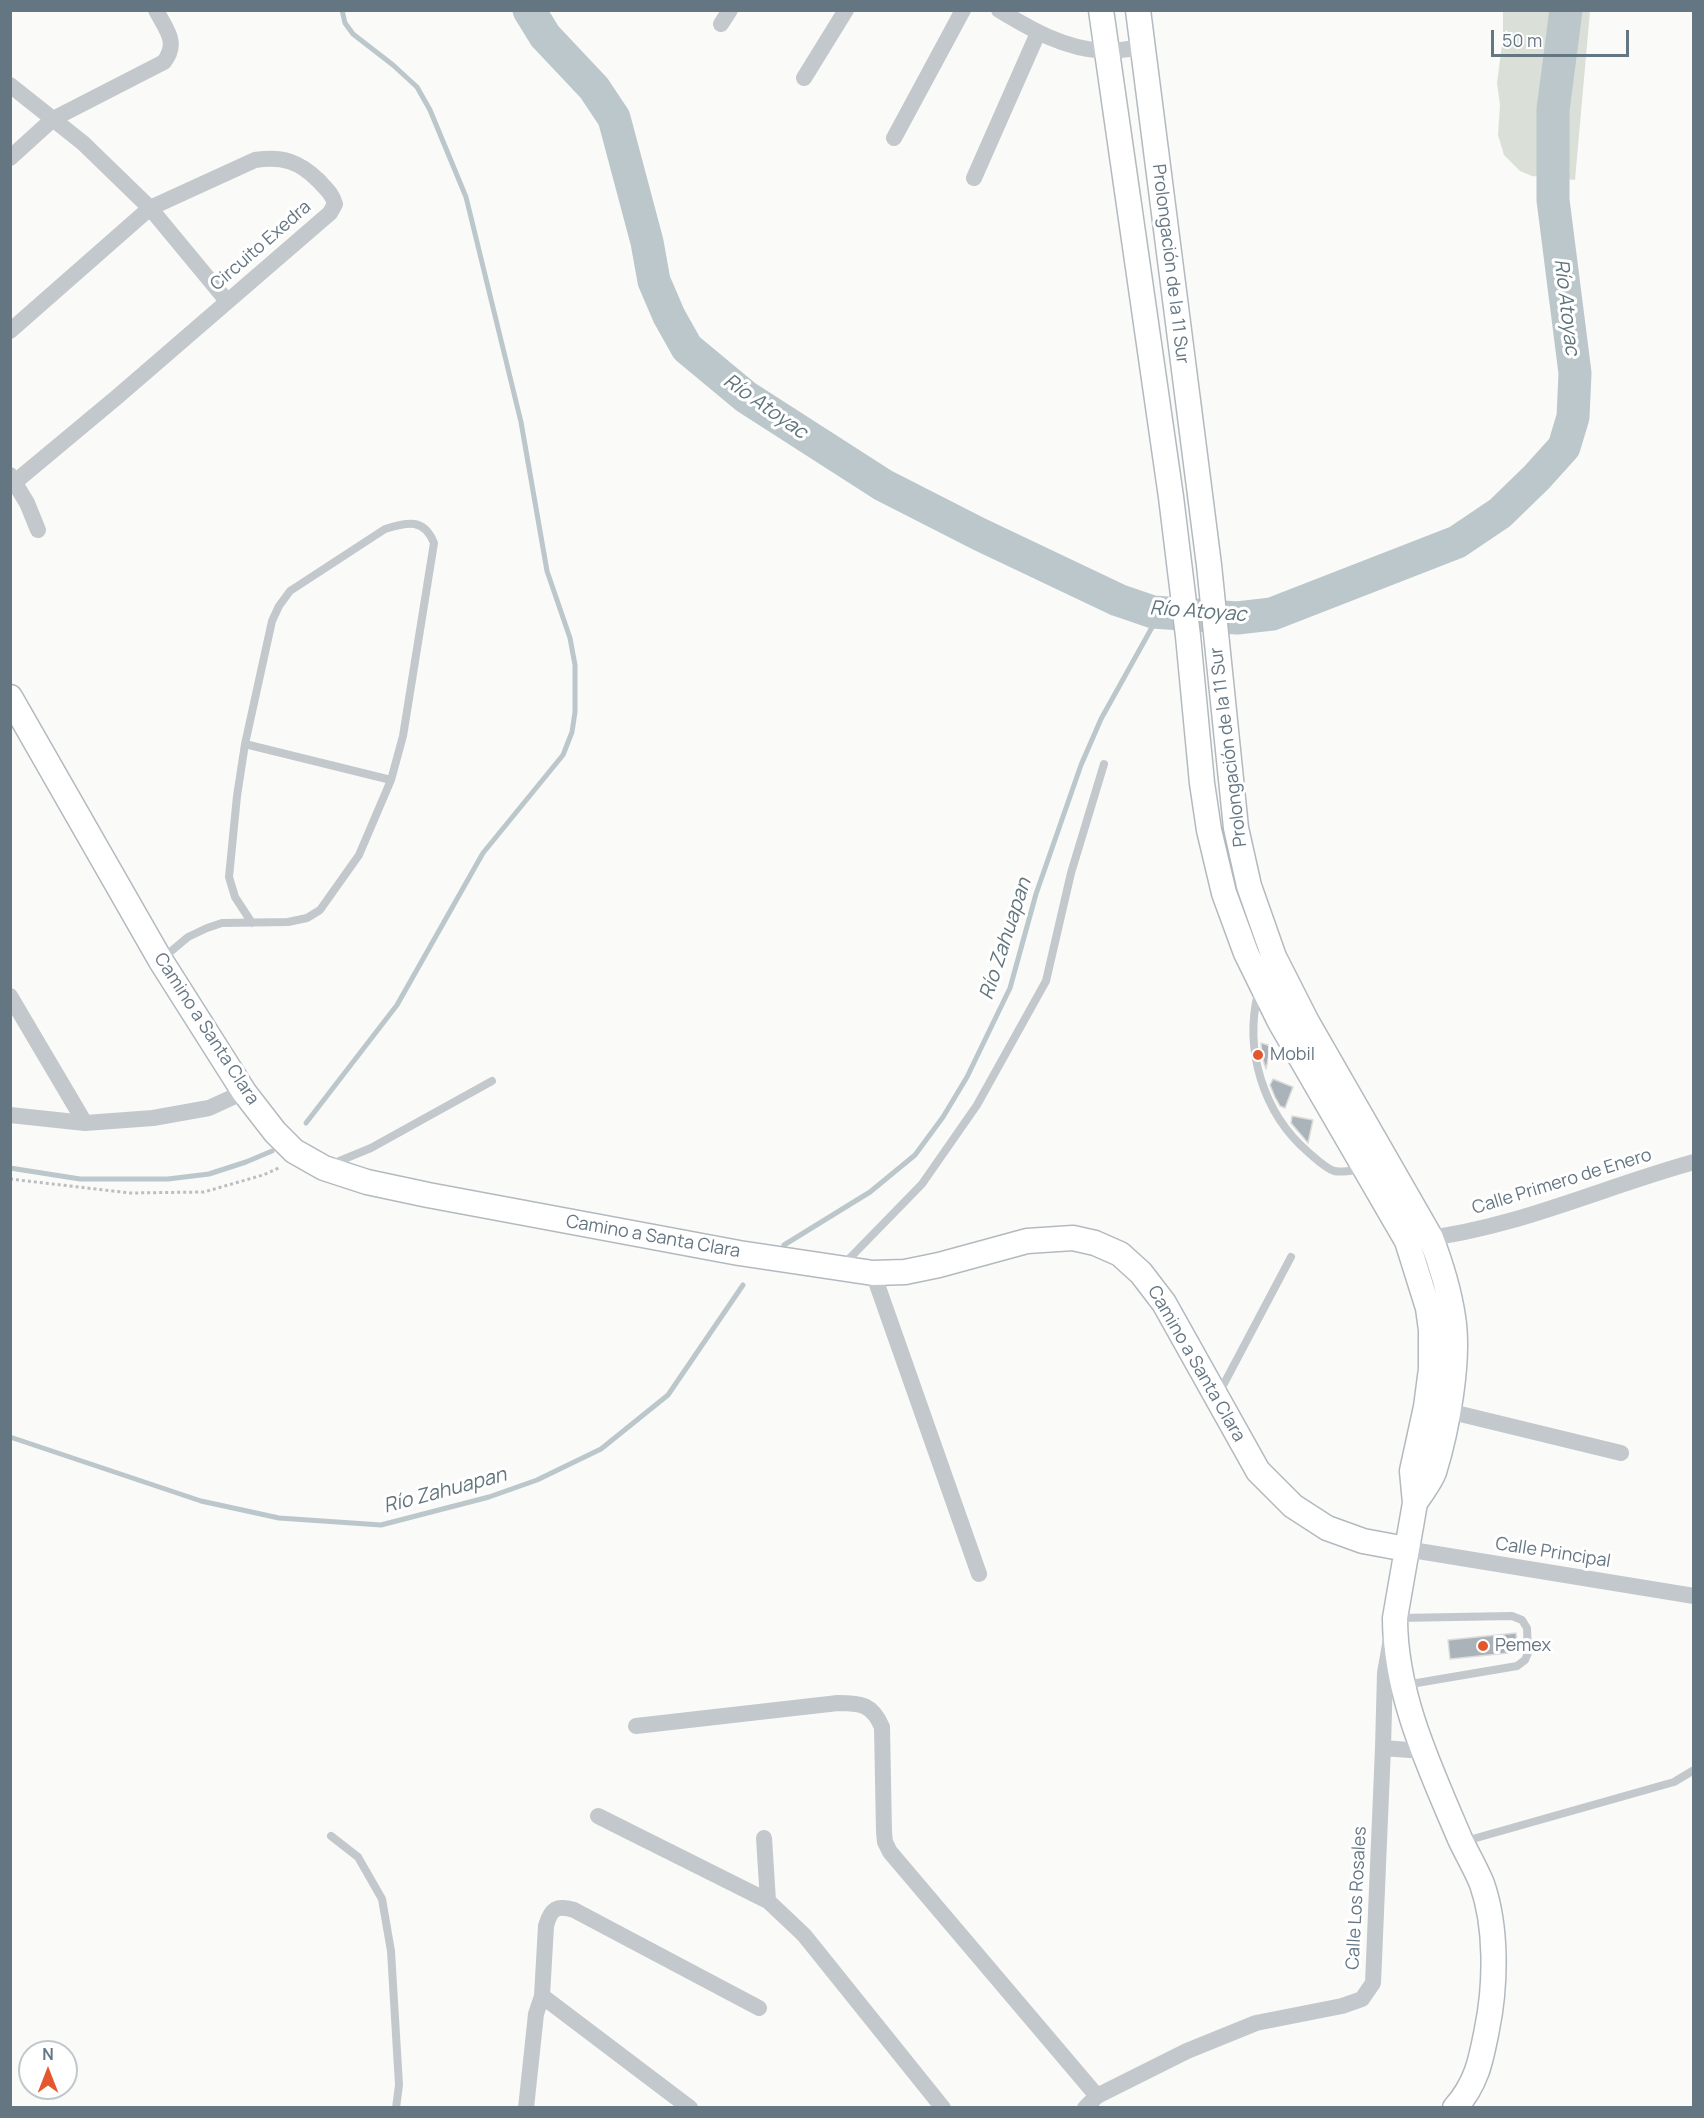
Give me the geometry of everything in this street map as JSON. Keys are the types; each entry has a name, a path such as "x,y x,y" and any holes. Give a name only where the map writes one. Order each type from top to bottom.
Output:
{"main road":[{"name":"Prolongación de la 11 Sur","path":"1101,10 1180,567 1204,795 1224,893 1246,953 1280,1022 1407,1240 1428,1308 1432,1350 1431,1369 1426,1407 1412,1471 1415,1503 1395,1618 1395,1634 1402,1685 1423,1750 1482,1885 1492,1926 1492,2001 1480,2063 1468,2094 1455,2108"},
{"name":"Prolongación de la 11 Sur","path":"1138,10 1209,565 1236,828 1249,886 1274,957 1307,1022 1431,1238 1444,1276 1454,1318 1455,1362 1448,1411 1433,1474 1415,1503"},
{"name":"Camino a Santa Clara","path":"10,697 160,960 244,1092 275,1132 294,1150 314,1162 367,1182 739,1253 873,1273 905,1272 939,1265 1027,1240 1073,1238 1095,1243 1120,1254 1141,1273 1164,1303 1258,1471 1293,1506 1327,1528 1363,1541 1406,1549"},
{"path":"1224,893 1249,886"}],"street":[{"path":"10,158 53,119 164,62 171,52 171,40 156,10"},
{"path":"804,78 846,10"},
{"path":"894,138 963,10"},
{"path":"999,10 1038,33 1086,49 1106,51 1142,47"},
{"path":"974,178 1038,33"},
{"path":"10,85 83,142 150,208 227,301"},
{"name":"Circuito Exedra","path":"10,330 150,208 255,160 281,159 307,169 333,195 335,204 330,213 13,479 27,503 38,530"},
{"path":"10,996 85,1123"},
{"path":"10,1115 85,1123 153,1118 209,1108 244,1092"},
{"name":"Calle Primero de Enero","path":"1407,1240 1471,1231 1513,1221 1694,1162"},
{"path":"873,1273 979,1574"},
{"path":"1448,1411 1621,1453"},
{"name":"Calle Principal","path":"1406,1549 1694,1596"},
{"name":"Calle Los Rosales","path":"1091,2102 1187,2051 1256,2024 1342,2006 1362,1999 1373,1983 1385,1672 1395,1618"},
{"path":"636,1726 838,1703 867,1706 877,1716 882,1727 884,1832 885,1842 890,1852 1091,2102"},
{"path":"1383,1748 1423,1750"},
{"path":"598,1816 768,1901 804,1935 944,2108"},
{"path":"764,1838 768,1901"},
{"path":"526,2108 536,2014 542,1996 546,1926 554,1909 563,1906 574,1910 759,2008"},
{"path":"542,1996 690,2108"}],"lane":[{"path":"160,960 188,937 222,923 252,923 288,922 307,918 320,910 359,855 391,780 403,736 434,543 430,532 419,524 400,525 386,529 290,591 272,621 245,744 237,796 230,877 235,897 252,923"},
{"path":"245,744 391,780"},
{"path":"839,1268 922,1184 977,1106 1046,981 1071,873 1104,764"},
{"path":"1261,984 1254,1020 1255,1058 1265,1094 1273,1110 1299,1145 1334,1171 1364,1169 1387,1162"},
{"path":"314,1162 371,1148 492,1081"},
{"path":"1217,1398 1292,1257"},
{"path":"1395,1618 1512,1616 1522,1620 1527,1628 1528,1653 1525,1660 1517,1666 1402,1685"},
{"path":"1462,1842 1674,1782 1694,1770"},
{"path":"331,1836 358,1857 382,1899 392,1962 399,2085 396,2108"}],"path":[{"path":"10,1179 130,1193 204,1192 263,1174 314,1162"}],"shaded area":[{"path":"1503,11 1590,11 1575,180 1532,176 1520,171 1504,155 1498,135 1500,105 1497,83 1503,37"}],"building":[{"path":"1261,1043 1271,1046 1266,1069 1262,1057"},
{"name":"Mobil","path":"1273,1079 1293,1087 1285,1108 1280,1106 1270,1085"},
{"name":"Mobil","path":"1292,1116 1313,1120 1308,1143 1291,1123"},
{"name":"Pemex","path":"1516,1633 1518,1652 1450,1659 1448,1640"}],"waterway":[{"path":"306,1123 397,1005 483,853 563,755 572,732 575,712 575,665 570,638 547,571 521,422 466,197 430,110 417,87 353,34 345,23 342,10"},
{"name":"Río Atoyac","path":"529,10 545,36 594,88 614,118 647,242 654,281 669,316 687,348 746,397 883,485 979,534 1118,600 1153,612 1237,618 1272,614 1457,542 1500,513 1564,447 1573,417 1575,373 1553,200 1553,110 1566,10"},
{"name":"Río Zahuapan","path":"784,1245 870,1192 915,1155 943,1117 967,1077 1010,988 1036,894 1081,765 1101,719 1160,613"},
{"path":"10,1168 80,1179 168,1179 209,1174 272,1151"},
{"name":"Río Zahuapan","path":"10,1437 201,1501 279,1518 381,1525 489,1497 537,1480 601,1449 668,1395 743,1285"}],"place":[{"name":"Mobil","path":"1258,1055"},
{"name":"Pemex","path":"1483,1646"}]}
